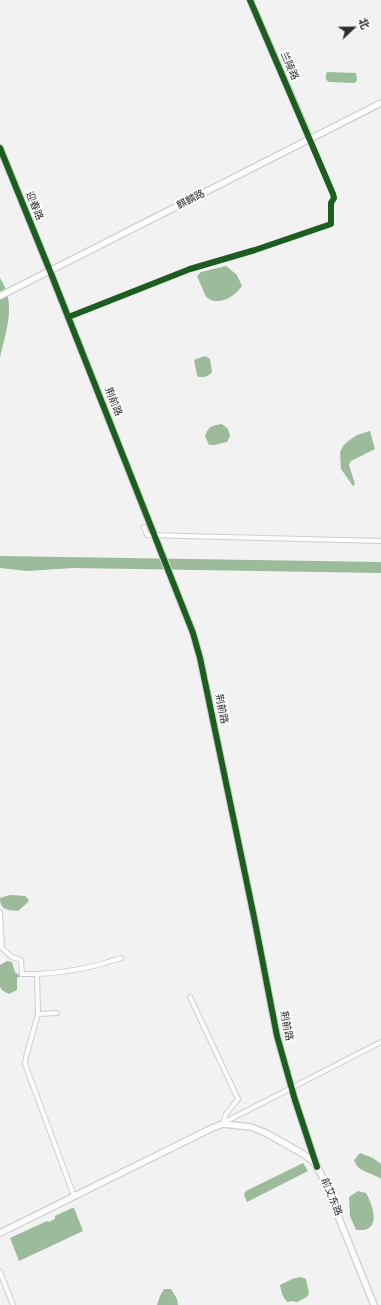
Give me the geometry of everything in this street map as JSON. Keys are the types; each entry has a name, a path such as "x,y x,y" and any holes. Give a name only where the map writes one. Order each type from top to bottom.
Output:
{"street":[{"name":"兰陵路","path":"250,0 310,139"},
{"name":"麒麟路","path":"0,296 381,103"},
{"path":"71,316 190,269 255,250 331,224 331,203 334,198 310,139"},
{"name":"迎春路","path":"0,148 50,271"},
{"name":"荆前路","path":"50,271 160,547 183,607 200,658 277,1036 317,1167"},
{"path":"144,527 147,535 155,536 381,541"},
{"path":"0,912 2,948 12,957 21,960 22,974 63,972 105,964 122,958"},
{"path":"37,974 38,1014 25,1064 74,1196"},
{"path":"190,997 238,1099 226,1114 222,1124"},
{"path":"38,1014 57,1013"},
{"path":"0,1233 145,1160 222,1124 381,1042"},
{"name":"前艾东路","path":"222,1124 251,1127 266,1133 304,1154 313,1161 322,1174 374,1305"},
{"path":"0,1272 13,1305"}],"shaded area":[{"path":"327,72 356,73 357,79 354,83 329,82 326,78"},
{"path":"226,266 237,275 242,286 231,297 221,301 211,300 206,297 197,276 201,272"},
{"path":"0,278 8,297 9,317 0,358"},
{"path":"205,356 210,359 212,372 209,375 199,377 197,375 194,360"},
{"path":"222,424 228,429 230,436 227,442 209,445 205,436 209,428"},
{"path":"370,431 375,449 351,461 349,465 355,484 353,486 341,469 340,452 347,442 357,435"},
{"path":"0,556 381,562 381,573 73,568 27,571 0,568"},
{"path":"10,895 25,896 29,900 18,911 7,910 1,905 0,898"},
{"path":"7,961 12,962 15,972 20,976 17,978 17,990 9,994 0,987 0,965"},
{"path":"360,1153 373,1158 381,1164 381,1179 362,1170 356,1164 354,1160"},
{"path":"303,1163 308,1171 247,1202 244,1194 246,1191"},
{"path":"358,1191 366,1193 374,1214 373,1223 368,1229 364,1230 356,1230 350,1216 349,1197"},
{"path":"74,1208 83,1231 19,1261 10,1238 47,1221 49,1222 55,1219 55,1216"},
{"path":"301,1277 306,1279 309,1293 307,1297 297,1302 286,1301 280,1285 292,1279"},
{"path":"164,1289 171,1289 177,1299 178,1305 157,1305"}],"cycle path":[{"path":"71,316 190,269 255,250 331,224 331,203 334,198 333,194 250,0"},
{"path":"0,148 193,633 200,658 254,917 277,1036 295,1100 317,1167"}]}
